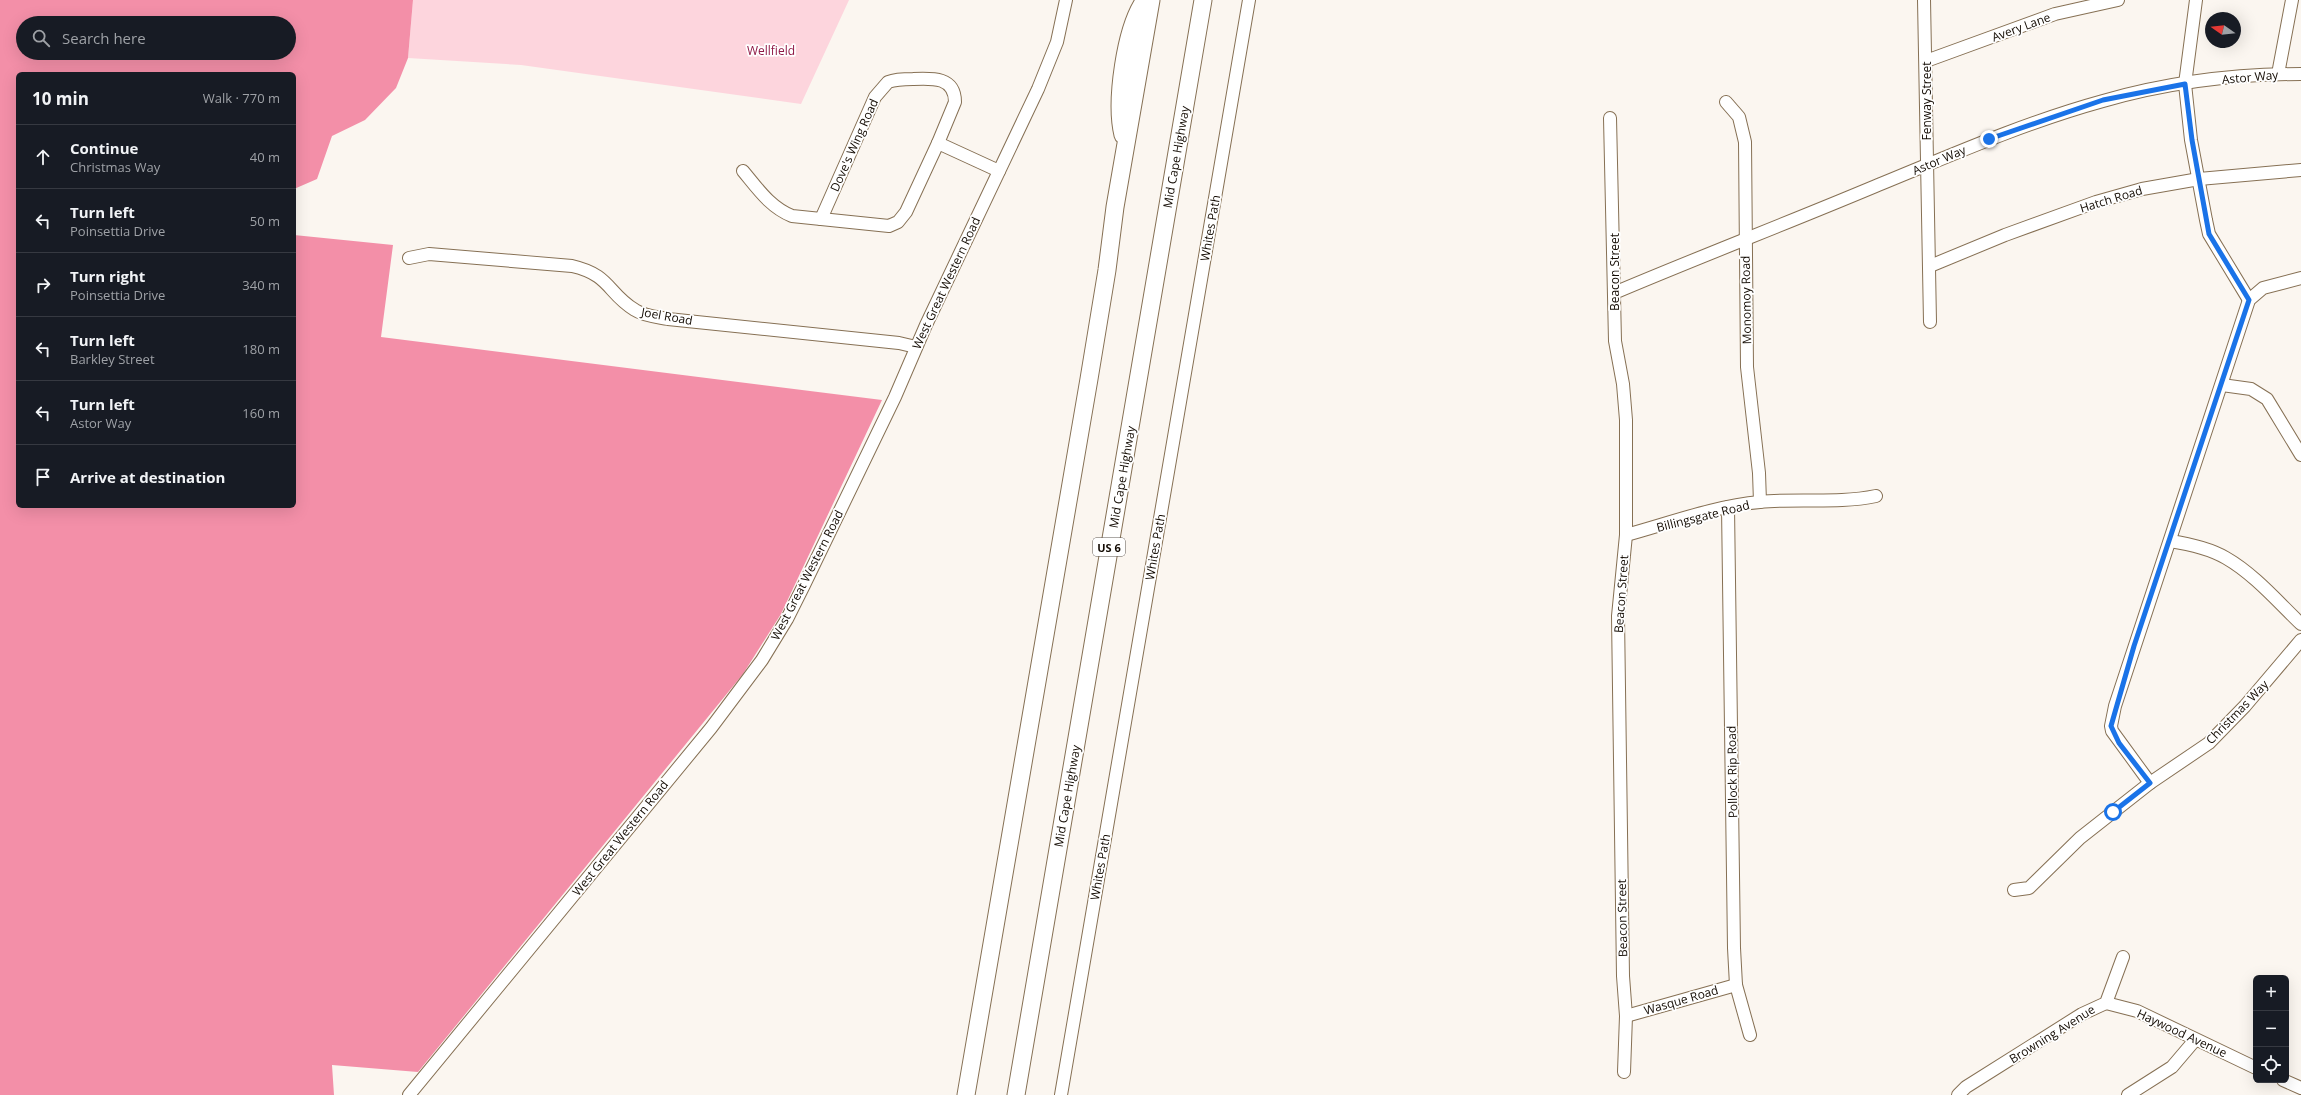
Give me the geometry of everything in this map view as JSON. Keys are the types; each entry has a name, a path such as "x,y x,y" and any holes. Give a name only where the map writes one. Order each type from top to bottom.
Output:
{"highway":[{"path":"1125,146 1119,114 1120,91 1133,24 1138,11 1145,0"},
{"path":"966,1095 1089,379 1125,146 1151,0"},
{"name":"Mid Cape Highway","path":"1016,1095 1203,0"}],"street":[{"name":"West Great Western Road","path":"410,1095 711,728 756,670 787,620 895,397 916,347 1052,57 1062,26 1066,0"},
{"name":"Whites Path","path":"1061,1095 1248,0"},
{"name":"Fenway Street","path":"1924,0 1930,322"},
{"name":"Avery Lane","path":"1926,61 2055,14 2118,0"},
{"path":"2196,0 2185,84 2199,179 2209,234 2249,300"},
{"path":"2278,74 2292,0"},
{"name":"Astor Way","path":"1614,293 1989,139 2068,111 2103,100 2185,84 2278,74 2301,74"},
{"name":"Dove's Wing Road","path":"821,219 874,97 888,82 930,78 941,80 950,85 955,96 955,102 938,143"},
{"name":"Monomoy Road","path":"1726,102 1739,117 1745,142 1747,367 1759,473 1760,502"},
{"name":"Beacon Street","path":"1610,118 1615,341 1623,384 1626,420 1626,535 1618,616 1623,976 1626,1016 1624,1072"},
{"path":"743,171 771,204 781,212 792,216 884,226 894,225 906,212 938,143 999,171"},
{"name":"Hatch Road","path":"1930,266 2005,235 2096,202 2142,189 2199,179 2301,170"},
{"name":"Joel Road","path":"409,258 429,254 572,266 593,272 606,282 635,310 646,314 668,319 899,343 916,347"},
{"path":"2150,783 2119,743 2111,726 2134,646 2222,386 2249,300 2263,288 2301,278"},
{"path":"2222,386 2251,389 2267,399 2301,455"},
{"name":"Billingsgate Road","path":"1626,535 1728,507 1760,502 1847,501 1876,496"},
{"name":"Pollock Rip Road","path":"1728,507 1736,985 1750,1035"},
{"path":"2170,541 2210,551 2227,559 2262,587 2301,624"},
{"name":"Christmas Way","path":"2014,890 2029,888 2080,838 2150,783 2190,758 2223,730 2301,640"},
{"name":"Browning Avenue","path":"1958,1095 1966,1087 2082,1014 2106,1003 2123,957"},
{"name":"Wasque Road","path":"1626,1016 1736,985"},
{"name":"Haywood Avenue","path":"2106,1003 2137,1011 2253,1067"},
{"path":"2128,1095 2172,1067 2195,1040"},
{"path":"2289,1083 2301,1088"}],"green space":[{"name":"Wellfield","path":"413,0 849,0 801,104 521,65 408,58"}],"shaded area":[{"path":"0,0 413,0 408,58 396,88 365,120 332,136 317,179 296,188 296,72 16,72 16,508 296,508 296,235 393,245 381,337 882,400 781,614 743,674 418,1072 332,1065 334,1095 0,1095"}],"route":[{"path":"1989,139 2103,100 2185,84 2186,103 2209,234 2249,300 2222,386 2134,646 2111,726 2112,731 2119,743 2146,775 2150,783 2113,812"}]}
